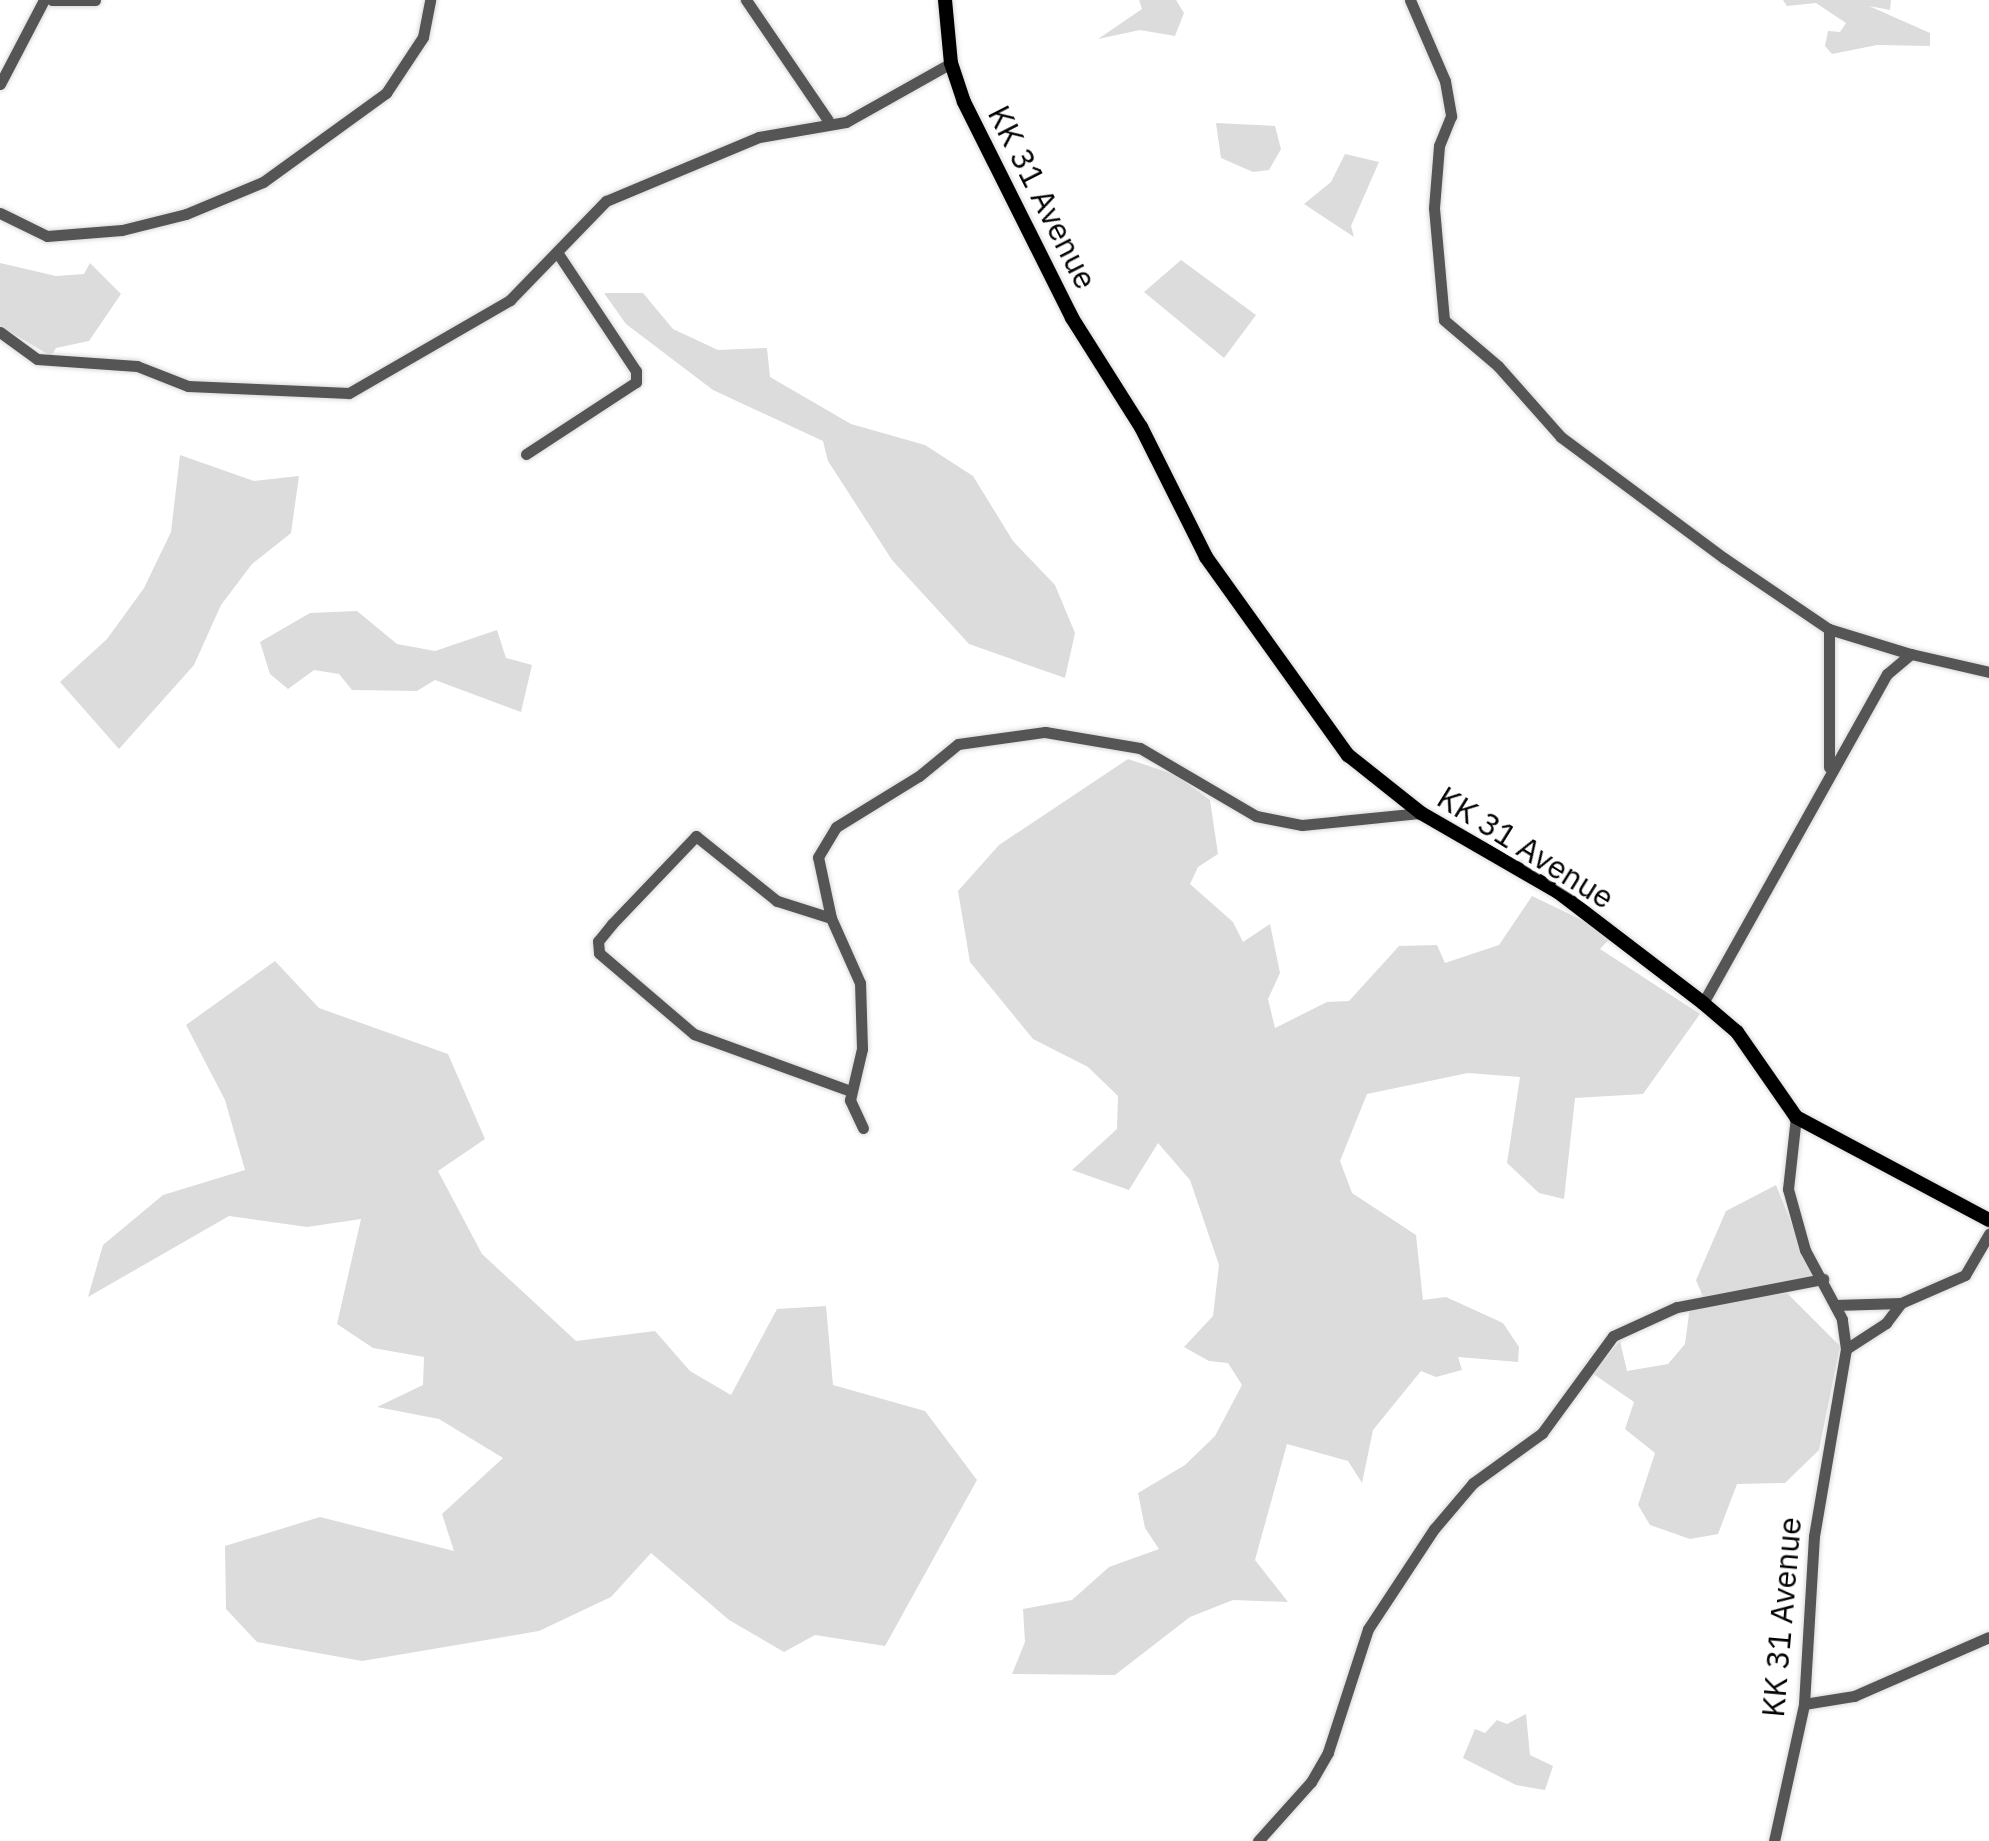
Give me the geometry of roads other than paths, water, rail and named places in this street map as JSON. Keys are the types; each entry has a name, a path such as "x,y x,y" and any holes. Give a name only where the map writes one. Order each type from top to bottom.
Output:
{"main road":[{"name":"KK 31 Avenue","path":"945,0 952,63 964,102 1072,318 1141,427 1206,557 1348,755 1422,813 1558,892 1703,1003 1737,1032 1796,1117"},
{"path":"1796,1117 1989,1220"}],"street":[{"path":"0,84 44,0"},
{"path":"52,0 95,0"},
{"path":"0,213 47,236 122,230 186,214 263,182 386,93 423,37 430,0"},
{"path":"746,0 828,120"},
{"path":"1410,0 1446,80 1451,116 1439,146 1434,208 1444,320 1595,465 1828,629 1989,672"},
{"path":"0,332 37,359 138,366 216,390 338,394 392,373 498,309 559,255 606,201 646,180 759,137 846,122 952,63"},
{"path":"526,454 636,382 636,372 559,255"},
{"path":"1828,629 1829,771"},
{"path":"1703,1003 1829,771 1887,674 1911,654"},
{"path":"863,1128 851,1091 864,1018 860,983 831,918 818,856 825,838 970,741 1044,732 1140,748 1256,816 1302,825 1422,813"},
{"path":"831,918 777,901 696,836 612,924 598,941 598,953 694,1034 851,1091"},
{"name":"KK 31 Avenue","path":"1774,1841 1804,1704 1814,1536 1846,1348 1835,1305 1806,1250 1788,1189 1796,1117"},
{"path":"1835,1305 1901,1303 1965,1276 1989,1234"},
{"path":"1258,1841 1301,1794 1328,1752 1368,1629 1434,1529 1474,1483 1542,1433 1613,1336 1678,1307 1823,1279"},
{"path":"1846,1348 1886,1322 1901,1303"},
{"path":"1804,1704 1854,1696 1989,1637"}]}
